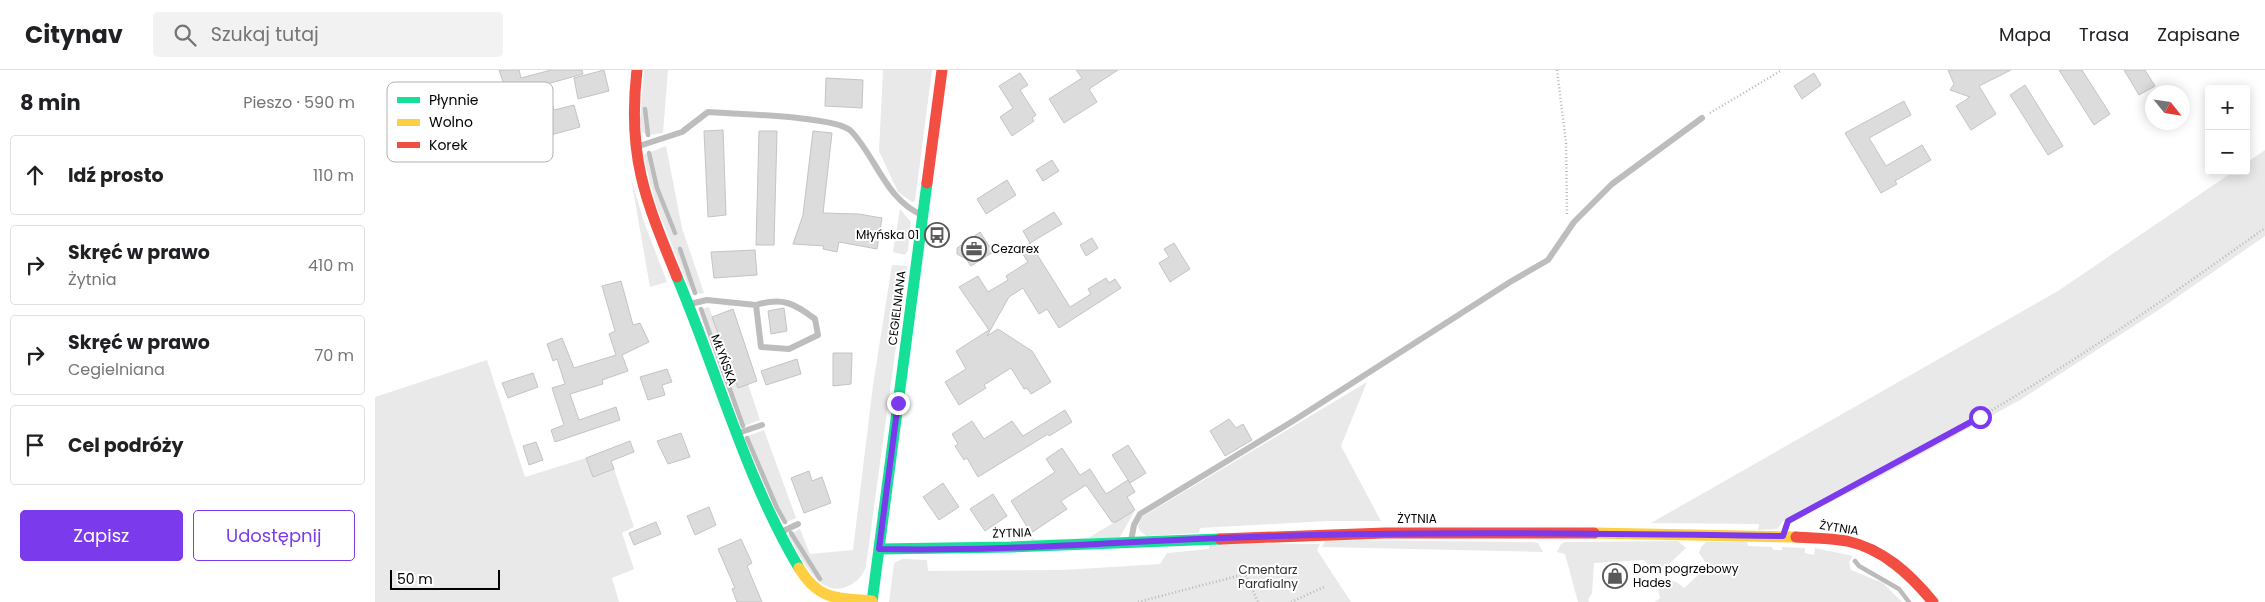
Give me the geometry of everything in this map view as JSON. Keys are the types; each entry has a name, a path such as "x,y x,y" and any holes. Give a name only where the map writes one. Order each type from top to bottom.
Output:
{"street":[{"name":"MŁYŃSKA","path":"637,70 635,148 648,203 689,304 737,434 779,533 805,576 817,590 833,598 872,601"},
{"name":"CEGIELNIANA","path":"872,601 942,70"},
{"name":"ŻYTNIA","path":"879,549 1011,547 1385,533 1783,536 1847,541 1877,553 1901,567 1933,602"}],"lane":[{"path":"635,148 682,132 708,112 827,122 850,130 899,199 923,215"},
{"path":"1131,542 1134,525 1140,514 1293,421 1511,282 1541,265 1559,245 1567,231 1612,184 1702,118"},
{"path":"689,304 707,300 756,305 773,300 797,305 815,319 818,335 789,349 761,347 756,305"},
{"path":"737,434 762,426"},
{"path":"779,533 798,524"}],"path":[{"path":"1557,70 1566,143 1567,231"},
{"path":"1702,118 1782,70"},
{"path":"1783,536 1788,521 1980,417 2033,385 2178,290 2265,228"},
{"path":"1138,602 1149,601 1245,574 1258,602"},
{"path":"1291,602 1325,587"}],"green space":[{"path":"644,70 668,70 663,133 648,135 642,132 640,121"},
{"path":"883,70 932,70 915,201 912,202 898,192 879,151"},
{"path":"666,146 682,228 704,293 701,294 695,292 688,285 657,208 643,155"},
{"path":"2265,150 2265,236 2160,309 2020,400 1861,487 1798,518 1783,521 1777,529 1758,530 1759,524 1651,523 2058,291 2228,175 2250,175 2250,160"},
{"path":"631,178 644,222 667,282 650,287"},
{"path":"900,209 911,222 908,250 905,255 893,252"},
{"path":"892,265 907,266 866,566 857,581 837,589 828,587 811,573 788,535 800,529 810,554 853,550 873,385"},
{"path":"709,307 738,387 748,384 760,420 741,427 700,314 701,309"},
{"path":"487,360 525,477 586,458 593,477 614,469 634,527 622,533 634,569 612,578 619,602 375,602 375,397"},
{"path":"1367,382 1341,446 1381,521 1328,521 1200,528 1199,533 1147,536 1140,531 1138,526 1142,517"},
{"path":"764,430 796,518 784,523 745,437"},
{"path":"1135,510 1120,537 1030,541 1034,537 1034,540 1088,538"},
{"path":"1326,540 1533,542 1538,543 1543,552 1322,547"},
{"path":"1678,541 1686,548 1670,563 1653,571 1644,560 1594,563 1592,593 1588,600 1589,602 1578,602 1565,554 1557,552 1561,544 1565,542"},
{"path":"1706,542 1747,542 1748,546 1772,547 1773,550 1782,550 1782,547 1805,548 1805,553 1814,555 1815,548 1853,556 1849,562 1851,570 1883,583 1902,602 1655,602 1660,598 1658,590 1663,582 1670,580 1677,582 1684,588 1708,566 1699,553 1701,547"},
{"name":"Cmentarz Parafialny","path":"1209,543 1320,544 1317,550 1351,602 889,602 894,563 902,559 927,560 928,571 1063,570 1160,564 1167,553 1209,549"}],"building":[{"path":"499,70 519,70 521,78 551,70 582,70 583,74 553,82 503,82"},
{"path":"604,70 609,91 578,99 574,78"},
{"path":"1076,70 1118,70 1089,89 1097,102 1064,123 1049,99 1082,78"},
{"path":"1948,70 2011,70 1979,86 1996,114 1971,130 1956,106 1970,97 1950,90 1954,84"},
{"path":"2059,70 2082,70 2110,114 2094,125"},
{"path":"2124,70 2145,70 2154,85 2145,85 2145,92 2139,95"},
{"path":"1020,73 1028,85 1020,90 1036,115 1032,118 1034,121 1012,136 1000,117 1013,108 999,86"},
{"path":"1814,73 1821,85 1802,99 1794,86"},
{"path":"826,78 863,80 862,108 825,106"},
{"path":"2025,85 2063,146 2048,155 2010,95"},
{"path":"1904,101 1911,115 1869,138 1886,166 1922,145 1931,160 1895,181 1897,184 1881,193 1845,133"},
{"path":"574,105 580,127 553,134 553,106 554,110"},
{"path":"723,130 726,215 708,217 704,131"},
{"path":"759,131 777,131 774,245 756,245"},
{"path":"813,131 832,133 823,213 859,214 882,218 877,249 839,242 837,252 823,249 824,246 793,244 803,215"},
{"path":"1052,160 1059,171 1043,181 1036,170"},
{"path":"1007,180 1016,195 986,214 977,199"},
{"path":"1054,212 1062,224 1030,243 1023,231"},
{"path":"980,232 993,252 971,266 966,259 957,254 957,248"},
{"path":"1092,238 1098,248 1086,256 1080,245"},
{"path":"1030,243 1070,307 1091,294 1088,289 1106,278 1109,283 1115,279 1121,288 1059,328 1047,309 1039,314 1023,288 1009,297 987,336 998,329 1032,351 1051,382 1031,394 1027,388 1024,389 1011,368 984,385 986,388 959,405 945,382 966,369 956,351 989,330 959,287 978,276 988,292 1008,280 1006,276 1028,262 1020,250"},
{"path":"1174,243 1190,269 1170,282 1159,263 1169,257 1164,249"},
{"path":"755,250 757,275 714,278 711,252"},
{"path":"621,281 633,325 640,323 649,342 622,355 628,371 602,380 603,384 570,394 579,420 616,407 620,420 555,442 551,430 564,425 552,388 565,384 557,359 553,361 547,344 562,338 574,368 616,355 609,334 615,331 602,286"},
{"path":"784,308 787,331 771,334 768,311"},
{"path":"733,309 757,381 738,388 712,317"},
{"path":"833,353 852,353 851,384 833,386"},
{"path":"797,359 801,374 766,385 761,371"},
{"path":"667,369 672,382 662,385 665,395 648,400 640,377"},
{"path":"533,373 538,387 508,398 502,383"},
{"path":"1065,410 1072,422 1049,436 1048,434 978,477 967,458 964,460 955,446 958,444 952,434 972,421 984,439 1012,421 1023,436"},
{"path":"1229,419 1236,428 1243,424 1252,440 1225,456 1210,431"},
{"path":"681,433 690,457 668,464 657,441"},
{"path":"630,441 634,452 611,461 614,469 593,477 586,458"},
{"path":"536,442 543,460 529,465 523,446"},
{"path":"1128,445 1146,473 1130,483 1112,455"},
{"path":"1062,448 1080,475 1090,469 1106,494 1128,480 1135,492 1127,497 1135,510 1116,522 1112,522 1086,485 1061,501 1067,509 1031,533 1011,501 1055,472 1046,459"},
{"path":"809,471 812,481 822,477 831,503 804,513 791,478"},
{"path":"943,483 959,507 939,520 923,497"},
{"path":"993,494 1007,516 985,531 970,509"},
{"path":"709,507 716,525 695,535 687,516"},
{"path":"656,522 661,534 634,545 629,533"},
{"path":"741,539 752,563 747,566 762,602 737,602 732,589 735,588 718,549"}],"waterway":[{"path":"645,109 648,135"},
{"path":"649,153 657,188 675,233"},
{"path":"680,249 695,293"},
{"path":"701,309 743,426"},
{"path":"747,438 777,508 785,522"},
{"path":"791,533 820,579"},
{"path":"1855,561 1859,566 1899,589 1909,602"}],"traffic: fast":[{"path":"872,602 927,183"},
{"path":"677,277 747,462 780,533 799,568"},
{"path":"879,549 1011,547 1220,539"}],"traffic: slow":[{"path":"1594,533 1796,537"},
{"path":"799,568 814,587 830,596 872,601"}],"traffic: jam":[{"path":"637,70 635,128 641,176 656,224 677,277"},
{"path":"927,183 942,70"},
{"path":"1220,539 1385,533 1594,533"},
{"path":"1796,537 1847,541 1872,550 1895,564 1933,602"}],"place":[{"name":"Młyńska 01","path":"937,235"},
{"name":"Cezarex","path":"974,249"},
{"name":"Dom pogrzebowy Hades","path":"1615,576"}],"route":[{"path":"898,403 879,549 1011,547 1385,533 1783,536 1788,521 1980,417"}]}
